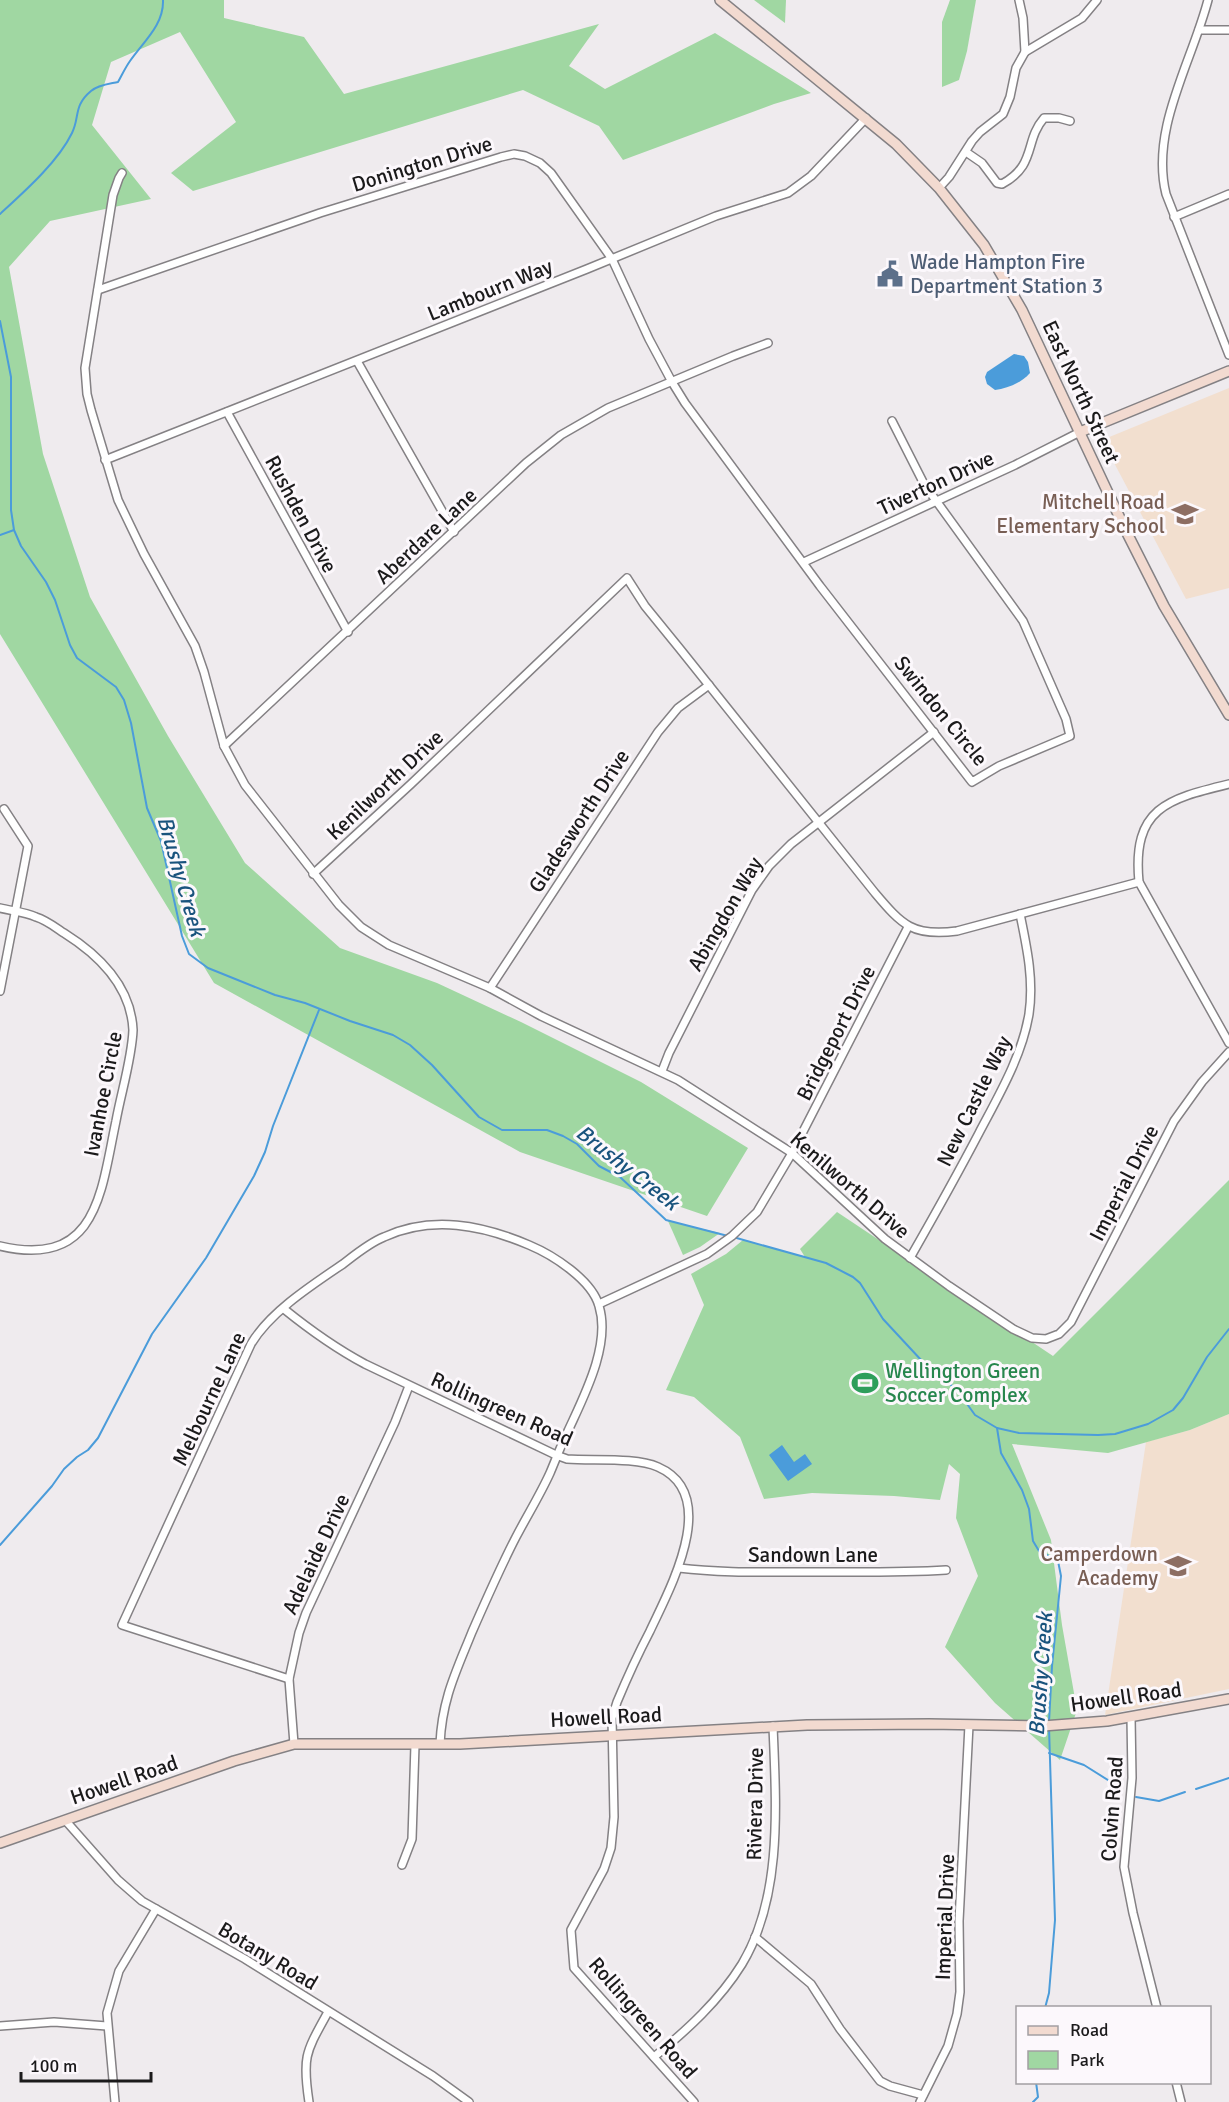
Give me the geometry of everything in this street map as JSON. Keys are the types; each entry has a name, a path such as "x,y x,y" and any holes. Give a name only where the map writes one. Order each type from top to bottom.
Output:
{"main road":[{"name":"East North Street","path":"720,0 896,144 964,217 1002,272 1164,606 1229,715"},
{"path":"1080,432 1229,371"},
{"name":"Howell Road","path":"0,1843 234,1761 294,1744 415,1745 773,1726 1076,1724 1131,1717 1229,1699"}],"street":[{"path":"1019,0 1023,18 1025,52"},
{"path":"939,188 980,132 1003,114 1010,97 1016,68 1025,52 1082,18 1097,0"},
{"path":"1208,0 1173,104 1162,149 1162,182 1229,355"},
{"path":"1199,30 1229,30"},
{"name":"Lambourn Way","path":"105,460 716,216 788,193 811,176 866,118"},
{"path":"966,152 982,163 997,183 1002,184 1022,169 1038,125 1044,118 1070,121"},
{"name":"Donington Drive","path":"98,290 309,216 510,155 531,158 546,168 612,259 672,382 804,562"},
{"path":"122,173 113,194 86,357 85,378 91,410 105,460 132,531 195,646 224,746 245,785 313,874"},
{"path":"1174,217 1229,194"},
{"name":"Aberdare Lane","path":"224,746 526,463 561,435 608,408 768,343"},
{"path":"357,361 454,532"},
{"name":"Rushden Drive","path":"227,412 348,632"},
{"path":"892,421 919,475 936,501"},
{"name":"Tiverton Drive","path":"804,562 1015,465 1080,432"},
{"name":"Swindon Circle","path":"804,562 972,782 999,766 1070,736 1066,718 1023,621 936,501"},
{"name":"Kenilworth Drive","path":"908,927 888,908 818,822 645,606 627,578 313,874 339,905 361,927 378,939 397,950 490,988 541,1016 629,1058 662,1071 792,1154 885,1239 958,1292 1029,1337 1046,1339 1059,1334"},
{"name":"Gladesworth Drive","path":"490,988 658,732 678,708 709,685"},
{"name":"Abingdon Way","path":"662,1071 695,1001 757,882 778,855 934,732"},
{"path":"1229,784 1173,800 1156,812 1147,824 1141,841 1138,868 1139,882 1229,1043"},
{"path":"0,991 28,846 4,808"},
{"path":"908,927 915,930 949,932 1139,882"},
{"name":"Ivanhoe Circle","path":"0,908 39,918 79,942 103,964 117,981 127,1000 133,1030 101,1192 89,1221 75,1235 53,1247 29,1250 0,1246"},
{"name":"New Castle Way","path":"910,1258 988,1115 1023,1041 1029,1012 1031,980 1027,945 1020,914"},
{"name":"Bridgeport Drive","path":"599,1305 694,1261 716,1248 743,1227 765,1201 792,1154 908,927"},
{"name":"Imperial Drive","path":"1059,1334 1074,1316 1174,1121 1202,1082 1229,1052"},
{"name":"Melbourne Lane","path":"289,1679 122,1625 259,1331 324,1277 381,1238 408,1228 444,1224 481,1228 540,1249 579,1276 599,1305"},
{"path":"440,1744 443,1710 454,1675 485,1602 550,1473 597,1361 601,1343 599,1305"},
{"name":"Rollingreen Road","path":"284,1309 337,1349 556,1455 567,1459 646,1464 659,1467 674,1477 684,1493 688,1513 685,1545 679,1568 617,1702 612,1718 614,1817 611,1848 604,1869 571,1930 574,1968 694,2102"},
{"name":"Adelaide Drive","path":"294,1744 289,1679 299,1633 306,1613 410,1386"},
{"name":"Sandown Lane","path":"679,1568 703,1571 773,1572 946,1570"},
{"name":"Colvin Road","path":"1131,1717 1132,1778 1124,1867 1132,1913 1157,2006"},
{"name":"Imperial Drive","path":"922,2099 948,2046 957,2014 960,1992 959,1921 969,1725"},
{"name":"Riviera Drive","path":"654,2057 685,2032 720,1995 741,1964 755,1937 767,1892 775,1841 773,1726"},
{"path":"402,1865 412,1839 415,1745"},
{"name":"Botany Road","path":"65,1821 118,1880 142,1901 245,1959 433,2076 469,2102"},
{"path":"115,2102 106,2013 119,1971 156,1910"},
{"path":"755,1937 811,1984 840,2029 880,2081 922,2099"},
{"path":"309,2102 305,2078 306,2056 328,2012"},
{"path":"0,2026 54,2022 106,2026"},
{"path":"1176,2084 1181,2102"}],"shaded area":[{"name":"Mitchell Road Elementary School","path":"1229,388 1229,588 1186,599 1102,440"},
{"name":"Camperdown Academy","path":"1229,1414 1229,1689 1105,1715 1146,1442 1190,1430"}],"green space":[{"path":"0,0 224,0 224,18 304,37 344,94 599,24 569,66 605,89 715,33 811,93 774,104 623,160 599,126 523,90 193,191 171,173 236,122 180,32 111,62 92,125 151,199 50,221 9,267 43,454 90,597 168,736 245,863 340,948 437,983 521,1022 641,1082 748,1148 707,1216 520,1152 214,983 0,634"},
{"path":"754,0 786,0 785,23"},
{"path":"950,0 976,0 959,80 942,87 942,22"},
{"path":"1229,1180 1229,1414 1190,1430 1108,1453 1012,1444 1051,1540 1062,1625 1077,1710 1060,1760 995,1703 945,1647 978,1576 956,1518 960,1474 949,1464 940,1500 812,1493 764,1499 740,1437 694,1397 666,1390 704,1305 691,1274 726,1254 743,1240 805,1257 800,1249 837,1212 1053,1356"},
{"path":"668,1221 720,1233 700,1247 683,1255"}],"water":[{"path":"1014,354 1024,356 1030,373 1023,380 995,390 987,384 985,377 987,372"},
{"path":"782,1445 794,1462 805,1454 812,1464 788,1481 769,1455"}],"waterway":[{"name":"Brushy Creek","path":"0,214 40,176 66,144 85,96 97,87 118,82 128,64 152,33 160,17 163,0"},
{"name":"Brushy Creek","path":"0,321 11,377 11,510 14,530 21,546 46,582 55,600 70,645 77,658 116,687 124,700 131,723 147,808 161,841 182,936 189,954 208,968 275,995 305,1003 393,1035 410,1045 432,1065 479,1117 502,1130 547,1130 563,1136 577,1144 599,1166 620,1177 666,1220 728,1236"},
{"path":"0,535 14,530"},
{"path":"0,1545 64,1469 88,1450 98,1438 152,1334 206,1258 254,1176 265,1152 319,1010"},
{"name":"Brushy Creek","path":"733,1237 826,1263 853,1277 860,1283 883,1319 922,1361 957,1390 975,1415 997,1428 1019,1433 1115,1434 1148,1424 1173,1410 1183,1398 1207,1357 1229,1329"},
{"name":"Brushy Creek","path":"997,1428 1001,1453 1022,1490 1029,1509 1033,1541 1039,1551 1058,1561 1061,1576 1049,1722"},
{"name":"Brushy Creek","path":"1046,2006 1049,1993 1055,1920 1049,1727"},
{"path":"1049,1753 1084,1765 1119,1787"},
{"path":"1196,1789 1229,1778"},
{"path":"1136,1797 1159,1801 1185,1792"},
{"name":"Brushy Creek","path":"1033,2102 1038,2097 1036,2084"}],"place":[{"name":"Wade Hampton Fire Department Station 3","path":"890,274"},
{"name":"Mitchell Road Elementary School","path":"1185,514"},
{"name":"Wellington Green Soccer Complex","path":"865,1383"},
{"name":"Camperdown Academy","path":"1178,1566"}]}
